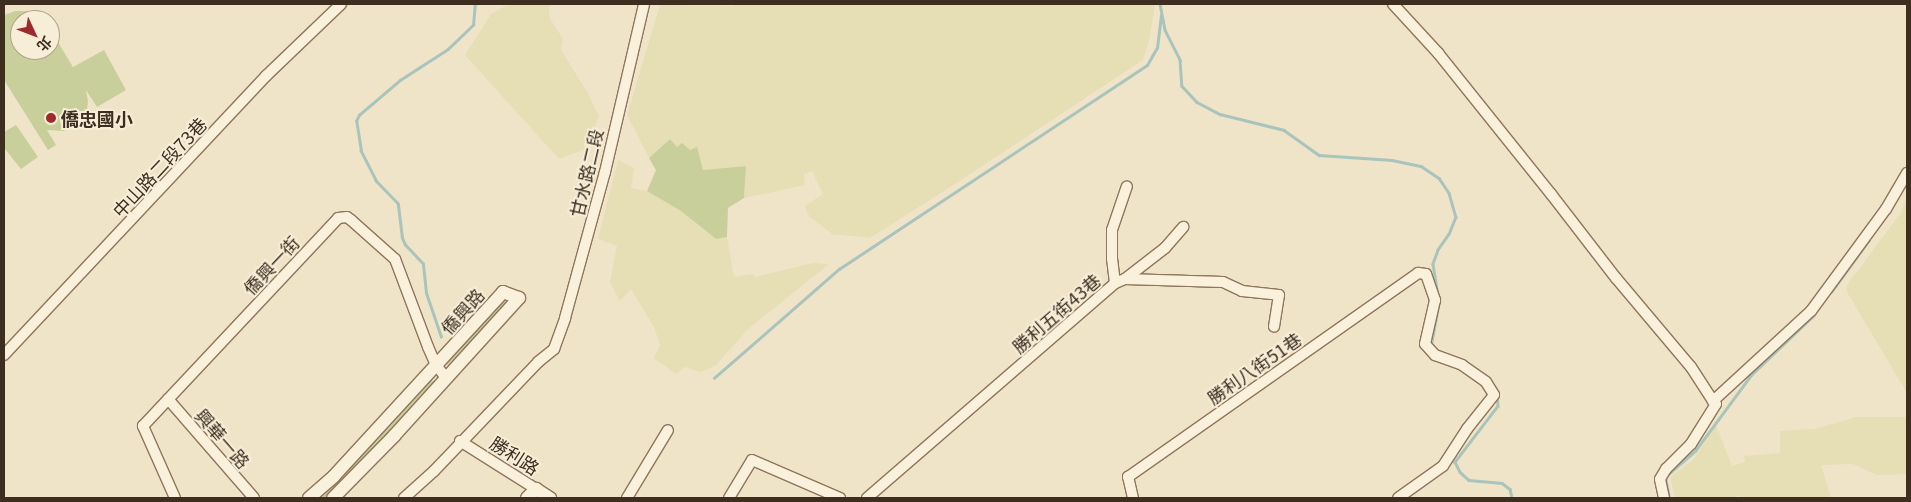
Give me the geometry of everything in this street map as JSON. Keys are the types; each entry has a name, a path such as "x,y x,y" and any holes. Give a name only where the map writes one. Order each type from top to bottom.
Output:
{"street":[{"name":"中山路二段73巷","path":"4,355 266,76 340,4"},
{"name":"甘水路二段","path":"460,440 538,362 554,349 565,318 605,172 644,4"},
{"path":"1393,4 1438,53 1616,278 1691,367 1716,404 1691,444 1666,469 1660,479 1664,498"},
{"path":"1713,401 1811,311 1886,209 1907,173"},
{"path":"1127,186 1112,230 1112,259 1120,281 1165,248 1183,228"},
{"name":"僑興一街","path":"175,498 143,426 333,222 342,217 351,220 394,259 436,365 446,378"},
{"name":"勝利八街51巷","path":"1133,498 1128,477 1418,273 1426,274 1435,300 1425,344 1436,355 1462,365 1486,382 1494,396 1466,430 1443,466 1398,498"},
{"name":"勝利五街43巷","path":"867,498 1120,281 1222,282 1242,291 1279,295 1274,327"},
{"name":"僑興路","path":"309,498 334,476 503,292 519,298 333,498"},
{"name":"興華一路","path":"168,399 254,498"},
{"path":"627,498 668,430"},
{"path":"404,498 434,471 460,440"},
{"name":"勝利路","path":"460,440 531,494 550,498"},
{"path":"729,498 752,460 840,498"}],"shaded area":[{"path":"509,4 552,4 549,8 550,19 563,39 561,50 586,90 599,116 586,149 559,159 465,55 491,14"},
{"path":"734,4 1155,4 1149,41 1143,60 870,238 832,234 809,216 805,206 823,194 812,171 804,174 805,185 744,198 746,166 703,170 690,150 677,147 670,139 649,158 627,115 660,5 733,6"},
{"path":"618,160 634,168 631,188 647,191 681,211 716,239 727,237 734,277 753,274 755,277 813,263 829,264 747,330 715,366 700,372 685,367 676,374 654,358 660,345 654,327 631,289 620,301 610,282 617,246 598,239"},
{"path":"1907,197 1907,393 1847,292 1847,285 1900,214"},
{"path":"1856,417 1906,417 1907,485 1906,474 1877,475 1853,464 1821,465 1831,498 1740,498 1739,495 1735,498 1675,498 1670,477 1694,459 1716,425 1732,466 1745,462 1744,456 1780,453 1780,431 1815,429"}],"green space":[{"path":"10,13 10,60 60,60 60,46 73,67 104,50 126,90 97,107 86,90 87,110 81,119 64,131 47,130 56,145 48,150 4,80 4,15"},
{"path":"16,125 38,157 21,169 4,148 4,132"},
{"path":"670,139 677,147 682,143 690,150 697,147 703,170 746,166 744,198 728,208 727,237 716,239 681,211 647,191 656,170 649,158"},
{"path":"504,300 507,304 448,365 445,363"},
{"path":"431,378 434,383 339,486 323,498 316,498"}],"waterway":[{"path":"441,337 426,293 423,264 405,245 402,238 398,204 376,181 361,151 356,121 359,115 400,80 448,49 473,25 475,4"},
{"path":"1160,4 1165,30 1180,60 1182,86 1197,102 1220,114 1284,130 1319,155 1392,160 1421,166 1439,178 1449,193 1456,217 1449,234 1438,250 1433,264 1438,296"},
{"path":"714,378 839,269 1147,65 1157,48 1161,15"},
{"path":"1831,292 1869,240"},
{"path":"1431,345 1439,301"},
{"path":"1669,498 1665,477 1695,451 1751,375 1813,316"},
{"path":"1497,394 1498,406 1455,462 1460,472 1469,480 1502,483 1510,489 1512,498"}],"place":[{"name":"僑忠國小","path":"51,118"}]}
